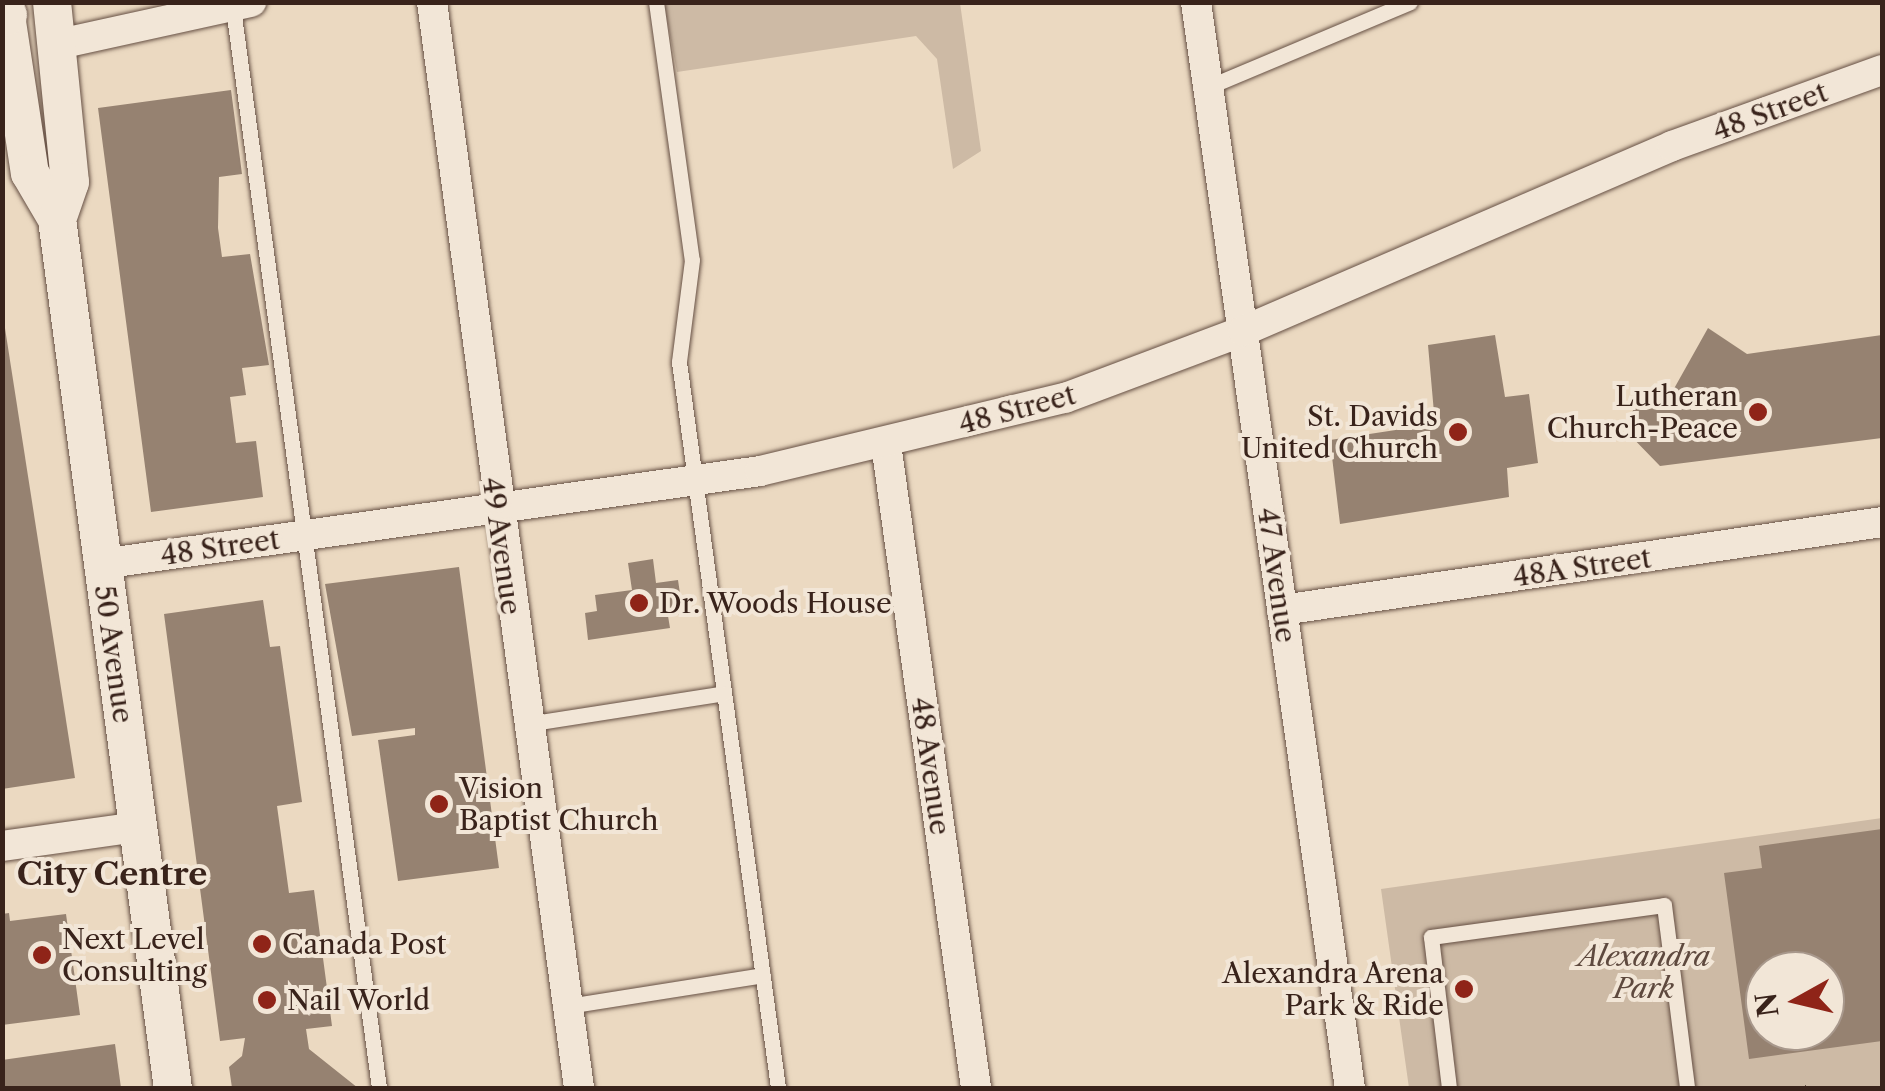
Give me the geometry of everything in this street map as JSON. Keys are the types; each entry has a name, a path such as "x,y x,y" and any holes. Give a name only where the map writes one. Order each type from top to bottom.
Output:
{"street":[{"name":"50 Avenue","path":"52,2 70,182 57,219"},
{"name":"49 Avenue","path":"432,2 496,512 579,1088"},
{"name":"47 Avenue","path":"1196,2 1350,1088"},
{"path":"5,26 56,45 242,5"},
{"name":"50 Avenue","path":"5,26 30,174 57,219 173,1088"},
{"name":"48 Street","path":"101,564 496,512 695,481 886,444 1065,398 1243,331 1672,146 1882,70"},
{"name":"48 Avenue","path":"886,444 976,1088"},
{"name":"48A Street","path":"1282,610 1882,522"},
{"path":"2,846 137,827"}],"lane":[{"path":"656,2 692,260 679,362 778,1088"},
{"path":"1208,88 1410,2"},
{"path":"242,5 301,535 379,1088"},
{"path":"527,724 724,694"},
{"path":"1449,1088 1431,937 1664,906 1687,1088"},
{"path":"568,1006 763,975"}],"green space":[{"path":"664,3 960,3 981,151 953,169 937,59 916,36 677,72"},
{"name":"Alexandra Park","path":"1882,818 1882,1088 1409,1088 1381,889"}],"building":[{"path":"231,90 242,174 219,177 222,257 250,254 269,365 242,368 246,395 230,397 236,443 256,441 263,497 151,512 98,108"},
{"path":"2,309 75,778 2,789"},
{"name":"Lutheran Church-Peace","path":"1708,328 1747,354 1882,335 1882,438 1660,466 1625,430 1640,393 1671,394"},
{"name":"St. Davids United Church","path":"1495,335 1505,397 1529,394 1538,463 1507,468 1509,497 1340,524 1330,440 1435,424 1428,345"},
{"name":"Dr. Woods House","path":"653,559 656,583 678,580 683,614 668,616 670,628 588,640 585,613 597,611 595,595 632,590 628,563"},
{"path":"459,567 499,868 398,881 378,740 415,735 415,728 352,736 325,584"},
{"path":"263,600 270,647 280,646 302,802 277,806 289,893 314,890 332,1026 306,1029 309,1049 358,1088 232,1088 229,1067 242,1056 245,1038 220,1041 164,614"},
{"path":"1882,829 1882,1041 1845,1046 1845,951 1745,951 1745,1029 1724,873 1762,868 1759,846"},
{"path":"9,913 10,921 66,914 80,1015 2,1025 2,914"},
{"path":"115,1044 121,1088 2,1088 2,1060"},
{"path":"1748,1051 1808,1051 1749,1059"}],"place":[{"name":"Lutheran Church-Peace","path":"1758,412"},
{"name":"St. Davids United Church","path":"1458,432"},
{"name":"Dr. Woods House","path":"639,603"},
{"name":"Vision Baptist Church","path":"439,804"},
{"name":"Canada Post","path":"262,944"},
{"name":"Next Level Consulting","path":"42,955"},
{"name":"Alexandra Arena Park & Ride","path":"1464,989"},
{"name":"Nail World","path":"267,1000"}],"district":[{"name":"City Centre","path":"112,874"}]}
